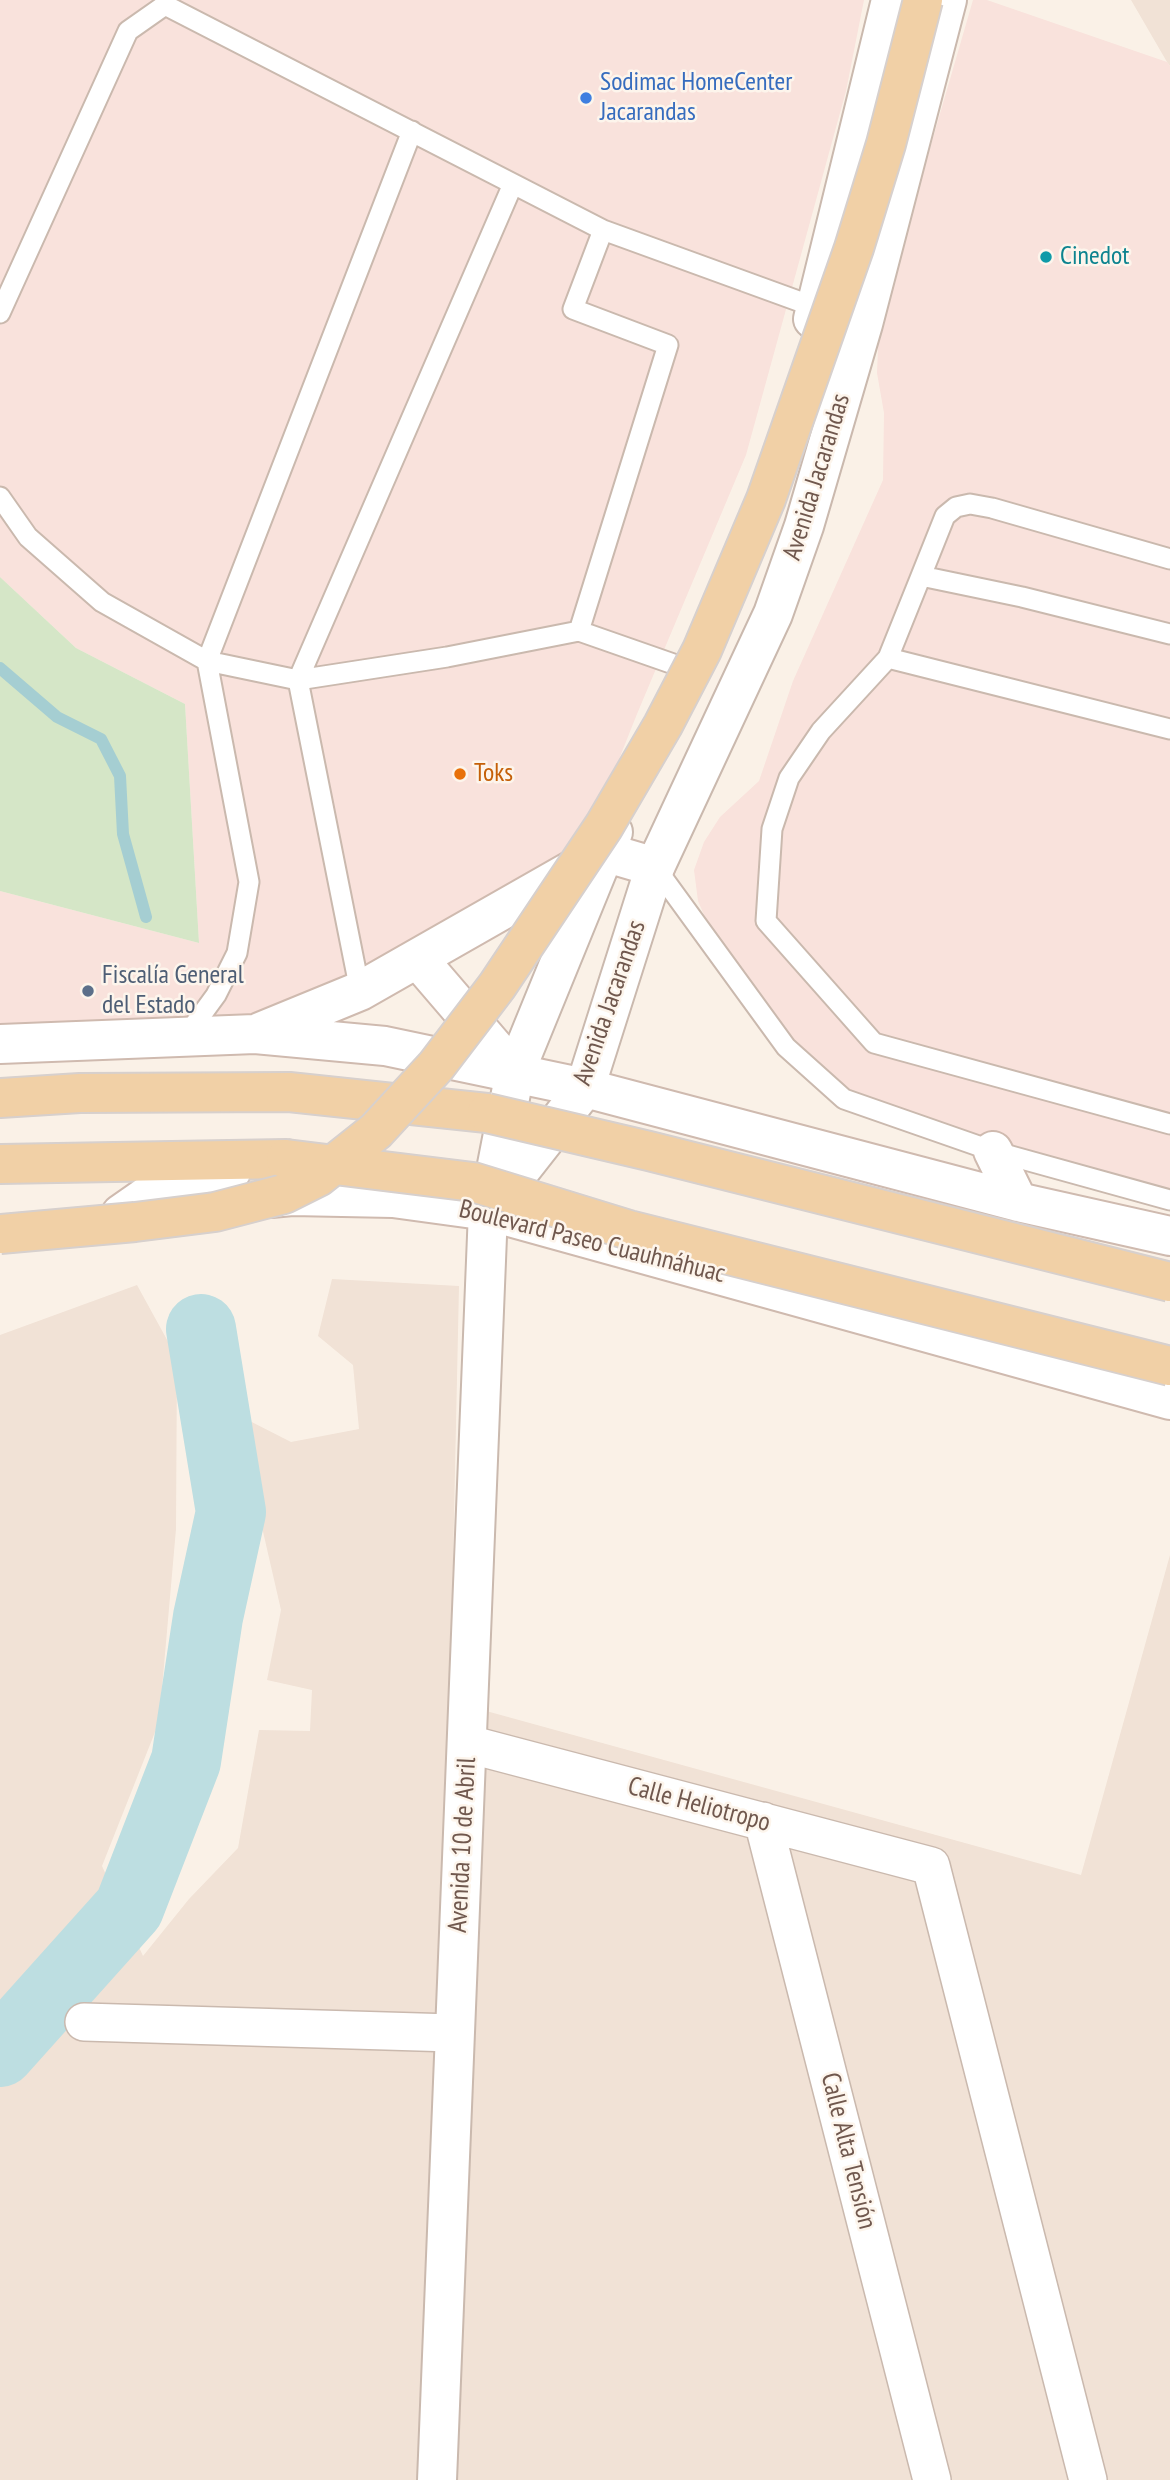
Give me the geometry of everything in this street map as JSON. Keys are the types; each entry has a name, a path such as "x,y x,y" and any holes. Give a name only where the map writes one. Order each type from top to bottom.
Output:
{"main road":[{"path":"0,1232 135,1222 215,1212 284,1194 318,1177 376,1131 436,1066 498,986 604,826 663,725 702,650 766,499 845,274 886,144 923,0"},
{"path":"0,1098 80,1093 289,1092 487,1113 1170,1282"},
{"name":"Boulevard Paseo Cuauhnáhuac","path":"0,1164 286,1159 473,1182 629,1230 1170,1366"}],"street":[{"name":"Avenida Jacarandas","path":"497,1192 512,1087 604,852 721,575 817,308 891,0"},
{"name":"Avenida Jacarandas","path":"497,1192 574,1102 655,867 779,598 804,526 863,324 947,0"},
{"path":"721,575 779,598"},
{"path":"255,1034 360,991 604,852 655,867"},
{"path":"418,959 512,1087"},
{"path":"0,1044 255,1034 385,1046 512,1087 902,1171 1018,1202 1170,1236"},
{"path":"993,1151 1018,1202"},
{"path":"135,1212 154,1191 175,1182 205,1174 297,1168 497,1192"},
{"name":"Boulevard Paseo Cuauhnáhuac","path":"0,1232 135,1212 292,1196 393,1198 497,1192 1170,1400"},
{"name":"Avenida 10 de Abril","path":"437,2480 453,2033 497,1192"},
{"name":"Calle Heliotropo","path":"468,1744 931,1866 1088,2480"},
{"name":"Calle Alta Tensión","path":"763,1821 932,2480"},
{"path":"84,2022 453,2033"}],"lane":[{"path":"0,313 128,31 165,5 603,230 863,324"},
{"path":"186,1036 216,995 237,953 249,883 207,661 412,131"},
{"path":"360,991 298,680 513,184"},
{"path":"579,631 668,345 573,309 603,230"},
{"path":"0,497 28,537 102,602 207,661 298,680 447,657 579,631 682,667"},
{"path":"1170,559 992,508 970,504 956,507 944,516 888,659 821,732 789,778 772,828 766,921 874,1043 1170,1124"},
{"path":"921,576 1022,597 1170,634"},
{"path":"888,659 1170,729"},
{"path":"655,867 786,1047 844,1099 993,1151 1170,1200"}],"shaded area":[{"path":"0,0 864,0 846,91 746,455 584,847 338,1011 0,1043 0,891 199,943 185,704 76,648 0,577"},
{"path":"973,0 987,0 1167,62 1170,66 1170,1199 849,1100 787,1046 717,945 698,901 694,870 704,842 720,817 759,781 793,681 883,480 884,413 877,373 879,324"},
{"path":"1131,0 1170,0 1170,66 1167,62"},
{"path":"332,1279 459,1286 450,1701 1081,1875 1170,1555 1170,2480 0,2480 0,1335 137,1285 177,1358 176,1529 159,1722 102,1866 143,1956 189,1899 238,1848 259,1730 310,1731 312,1690 267,1680 281,1610 236,1414 291,1442 359,1429 353,1365 318,1336"}],"green space":[{"path":"0,577 76,648 185,704 199,943 0,891"}],"waterway":[{"path":"0,668 57,717 101,739 120,776 123,834 146,917"},
{"path":"0,2052 129,1908 186,1761 208,1617 231,1512 201,1329"}],"place":[{"name":"Sodimac HomeCenter Jacarandas","path":"586,98"},
{"name":"Cinedot","path":"1046,257"},
{"name":"Toks","path":"460,774"},
{"name":"Fiscalía General del Estado","path":"88,991"}]}
